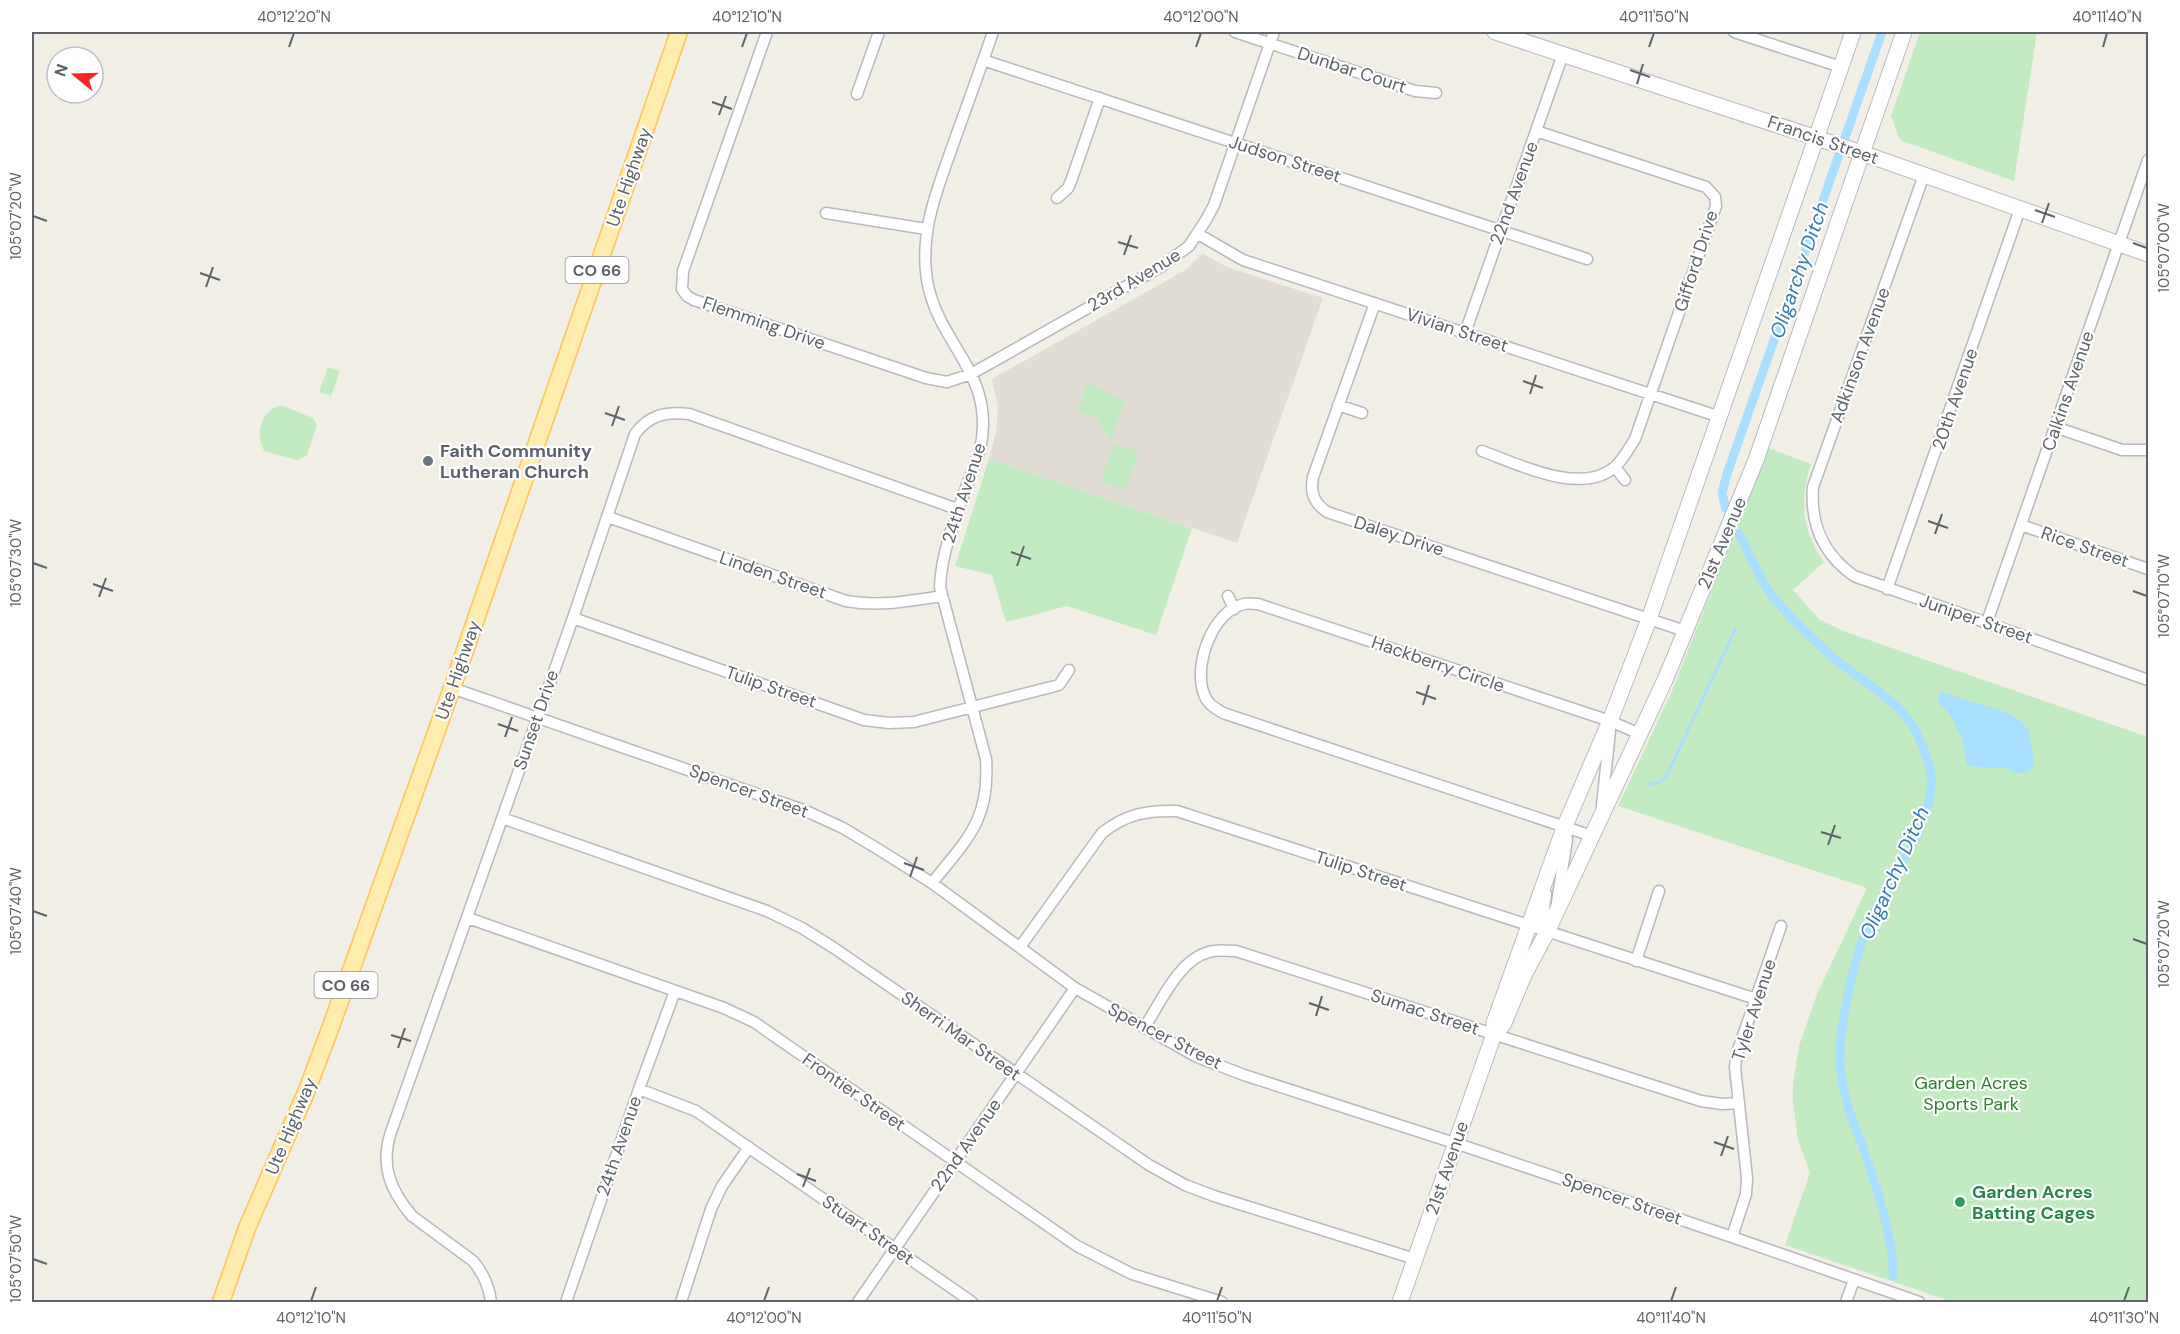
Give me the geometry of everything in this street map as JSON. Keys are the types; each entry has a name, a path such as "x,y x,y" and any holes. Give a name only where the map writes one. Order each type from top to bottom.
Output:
{"main road":[{"name":"Ute Highway","path":"221,1302 247,1228 323,1050 452,687 679,32"},
{"path":"226,1302 227,1285"}],"street":[{"name":"Flemming Drive","path":"767,32 677,292 694,300 926,378 947,382 971,374"},
{"path":"857,94 879,32"},
{"name":"24th Avenue","path":"932,883 977,825 984,805 987,783 986,759 942,596 941,570 983,434 982,402 971,374 938,316 932,300 925,263 926,230 934,198 993,32"},
{"name":"Dunbar Court","path":"1235,32 1415,91 1436,93"},
{"name":"23rd Avenue","path":"971,374 1162,266 1182,251 1198,234 1214,205 1274,32"},
{"name":"Francis Street","path":"1495,32 1857,151 2148,254"},
{"path":"1734,32 1841,67"},
{"name":"21st Avenue","path":"1494,1034 1504,1023 1524,975 1538,930 1546,875 1610,721 1649,619 1720,417 1824,140 1841,67 1853,32"},
{"name":"21st Avenue","path":"1400,1302 1494,1034 1494,1023 1538,930 1555,915 1640,734 1756,460 1857,151 1904,32"},
{"name":"22nd Avenue","path":"1465,333 1563,54"},
{"name":"Judson Street","path":"983,60 1587,259"},
{"path":"1057,198 1068,188 1100,98"},
{"name":"Gifford Drive","path":"1536,131 1706,187 1720,195 1635,439 1615,467"},
{"name":"Calkins Avenue","path":"1987,622 2148,160"},
{"name":"Adkinson Avenue","path":"1819,538 1814,523 1813,488 1924,175"},
{"name":"20th Avenue","path":"1887,589 2020,208"},
{"path":"826,213 926,230"},
{"name":"Vivian Street","path":"1198,234 1243,260 1720,417"},
{"path":"1303,505 1315,501 1311,485 1313,477 1375,303"},
{"path":"1338,405 1362,413"},
{"name":"Sunset Drive","path":"491,1302 488,1284 481,1270 473,1261 412,1216 392,1188 387,1172 386,1155 537,716 608,518 635,434 642,424 652,417 674,412 689,414 960,510"},
{"path":"2055,427 2122,450 2148,450"},
{"path":"1482,451 1558,477 1586,479 1601,475 1615,467 1625,480"},
{"name":"Daley Drive","path":"1315,501 1327,512 1685,631"},
{"name":"Linden Street","path":"608,518 846,601 866,605 887,605 942,596"},
{"name":"Rice Street","path":"2021,525 2148,569"},
{"name":"Juniper Street","path":"1819,538 1828,553 1854,576 2148,680"},
{"path":"1228,596 1234,609 1215,626 1200,668 1198,697 1211,706 1223,713 1564,828 1594,831 1604,792 1610,721"},
{"name":"Hackberry Circle","path":"1234,609 1244,604 1258,604 1610,721 1640,734"},
{"name":"Tulip Street","path":"573,618 864,720 889,723 914,722 1059,685 1069,670"},
{"name":"Spencer Street","path":"452,687 806,811 843,828 932,883 1075,988 1197,1057 1244,1075 1455,1143 1919,1302"},
{"name":"Tulip Street","path":"1020,947 1102,833 1130,816 1158,810 1177,811 1756,999"},
{"name":"Sherri Mar Street","path":"502,818 767,911 802,928 1149,1166 1185,1185 1415,1260"},
{"path":"1555,915 1566,840 1564,828"},
{"path":"1636,961 1659,891"},
{"name":"Frontier Street","path":"468,918 724,1008 754,1022 1077,1246 1104,1261 1151,1280 1221,1302"},
{"name":"Tyler Avenue","path":"1732,1237 1746,1194 1747,1178 1735,1068 1737,1053 1781,926"},
{"name":"Sumac Street","path":"1144,1028 1183,967 1194,958 1219,950 1249,954 1701,1101 1722,1104 1739,1103"},
{"name":"22nd Avenue","path":"858,1302 1075,988"},
{"name":"24th Avenue","path":"566,1302 675,991"},
{"name":"Stuart Street","path":"639,1089 696,1111 972,1302"},
{"path":"681,1302 711,1209 722,1186 750,1148"},
{"path":"1846,1302 1854,1280"}],"shaded area":[{"path":"1202,253 1227,267 1323,298 1237,543 989,459 996,432 998,408 992,379 1187,269"}],"green space":[{"path":"1920,32 2037,32 2014,181 1900,140 1891,116"},
{"path":"328,367 340,371 331,396 319,392"},
{"path":"1086,383 1125,401 1110,443 1097,417 1078,412"},
{"path":"281,405 313,418 317,425 307,455 297,460 264,451 261,444 260,430 264,417"},
{"path":"1114,443 1139,452 1125,490 1101,481"},
{"name":"Garden Acres Sports Park","path":"1768,448 1811,464 1805,490 1805,515 1811,539 1824,562 1793,590 1819,619 1843,631 2148,737 2148,1302 1953,1302 1785,1245 1810,1173 1798,1140 1793,1101 1793,1084 1799,1046 1817,994 1867,888 1618,806 1672,691"},
{"path":"989,459 1192,528 1156,635 1067,606 1006,622 992,575 955,566"}],"water":[{"path":"1941,692 2006,712 2020,720 2029,731 2033,768 2019,774 2006,768 1968,765 1964,745 1956,726 1947,711 1939,704 1937,696"}],"waterway":[{"name":"Oligarchy Ditch","path":"1726,509 1722,493 1727,474 1882,32"},
{"name":"Oligarchy Ditch","path":"1739,534 1766,587 1779,605 1828,653 1901,711 1917,734 1929,766 1931,786 1924,818 1878,905 1863,939 1849,987 1841,1040 1840,1060 1843,1089 1883,1210 1890,1243 1893,1276"},
{"name":"Oligarchy Ditch","path":"1650,784 1660,782 1667,775 1736,628"}],"place":[{"name":"Faith Community Lutheran Church","path":"428,461"},
{"name":"Garden Acres Batting Cages","path":"1960,1202"}]}
